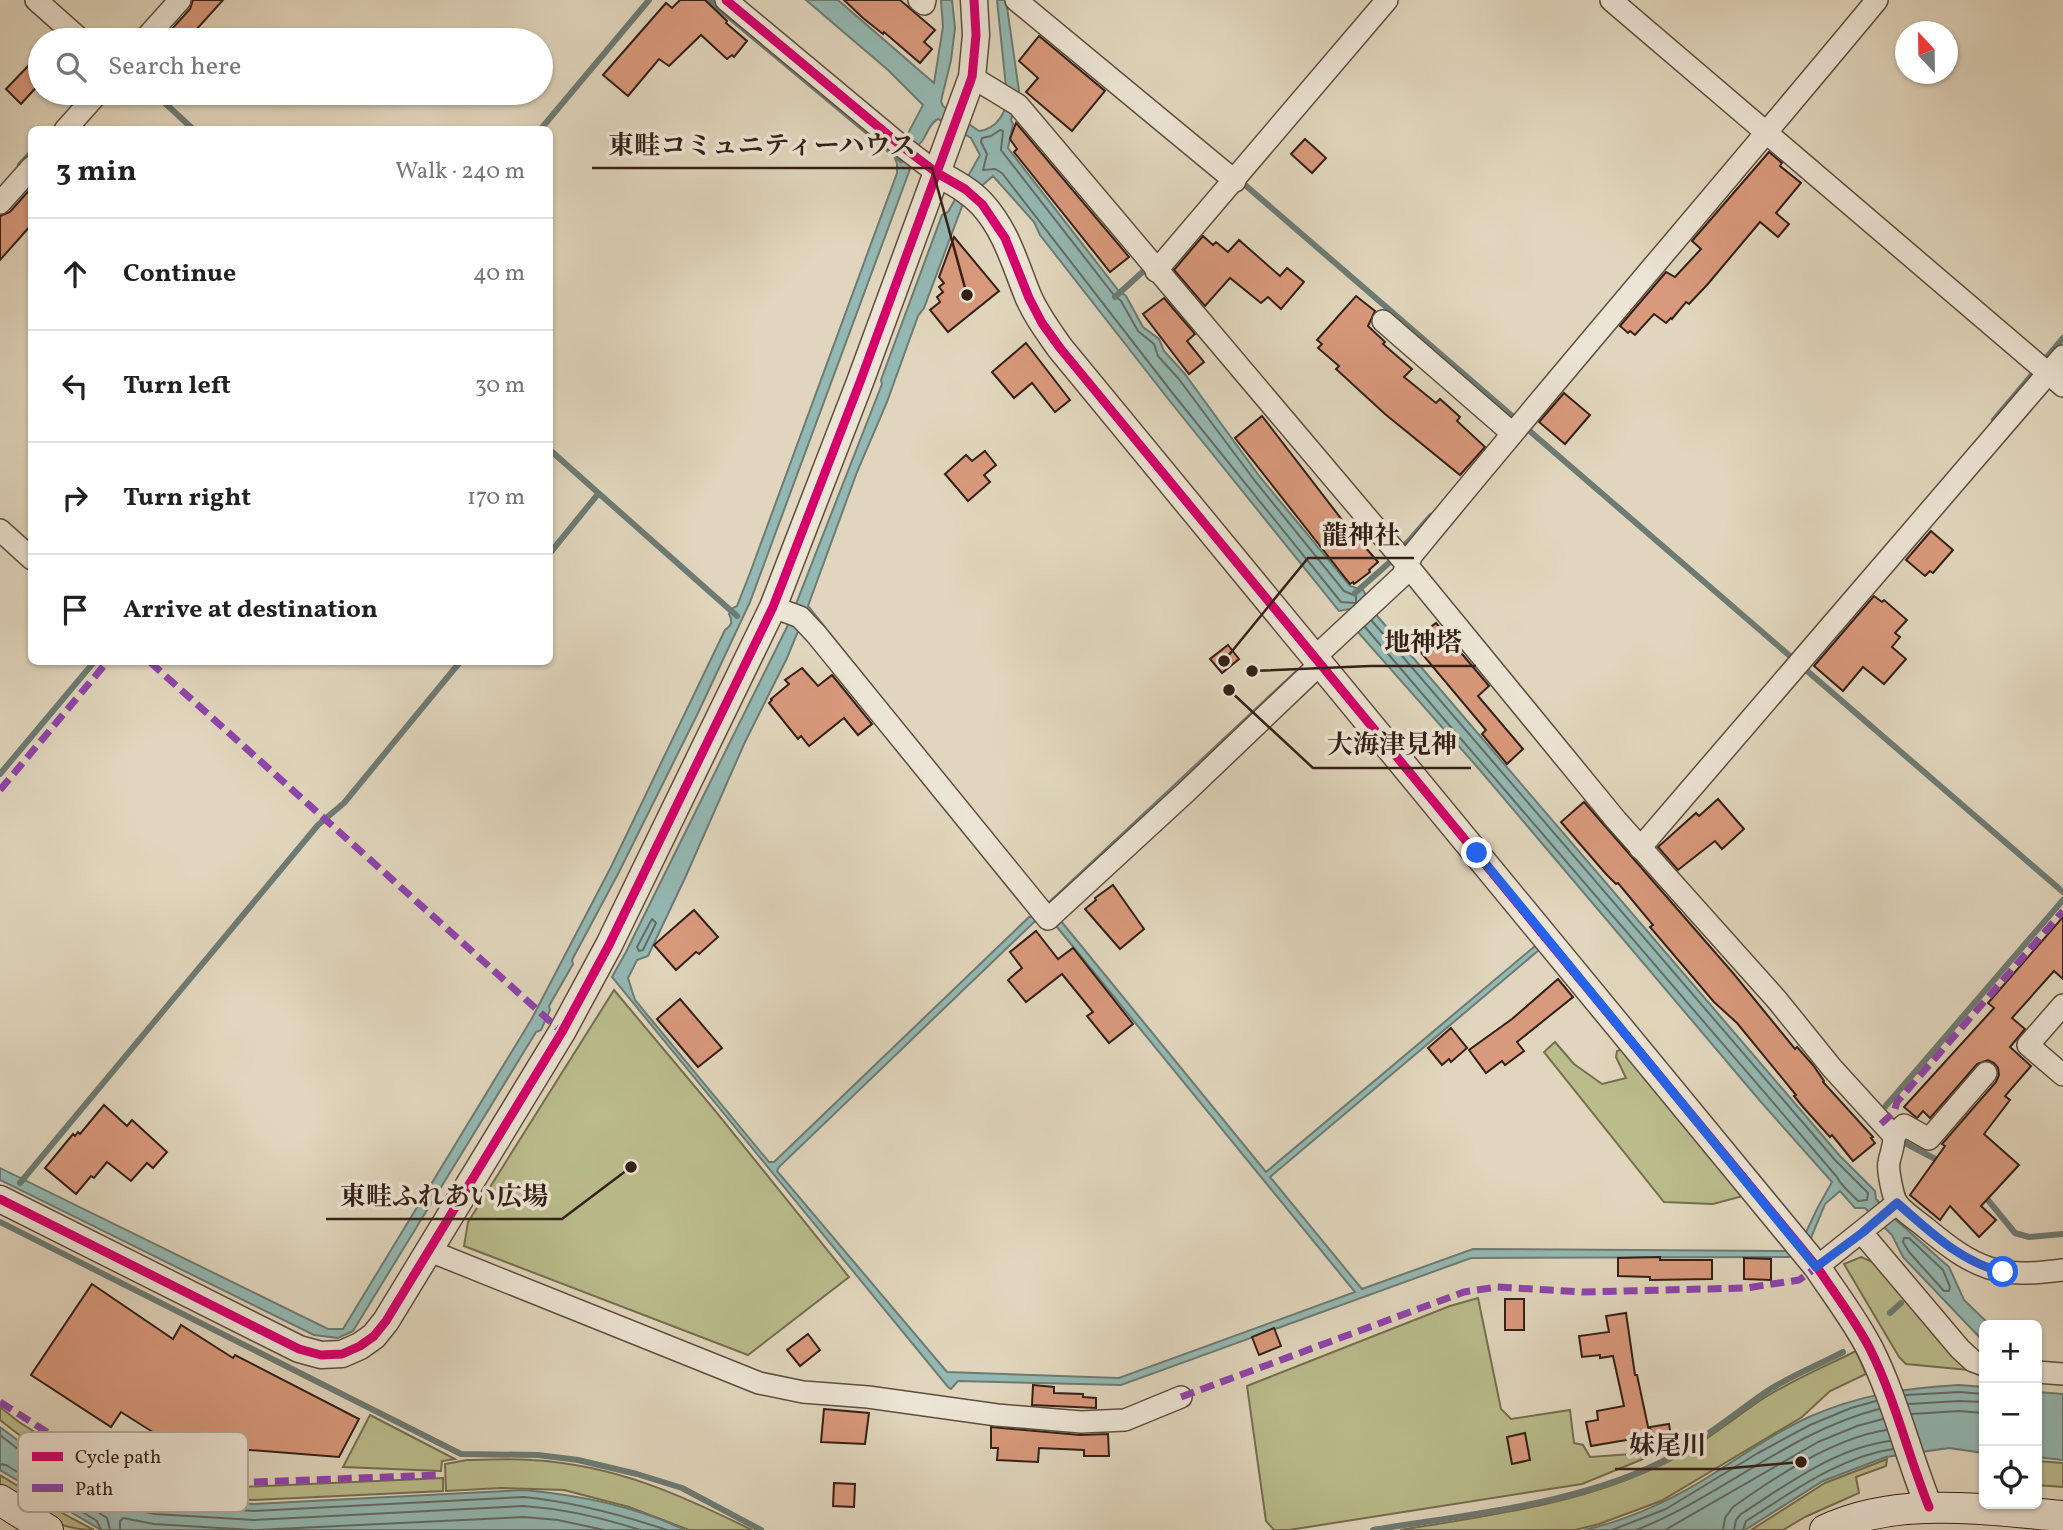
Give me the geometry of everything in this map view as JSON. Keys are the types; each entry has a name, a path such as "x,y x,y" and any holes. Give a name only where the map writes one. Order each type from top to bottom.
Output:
{"main road":[{"path":"0,1500 18,1511"},
{"path":"1825,1530 1881,1512 1929,1507 2063,1516"},
{"path":"19,1512 48,1530"}],"street":[{"path":"36,0 68,28"},
{"path":"156,28 180,0"},
{"path":"726,0 907,150 970,193 996,221 1012,252 1037,314 1059,348 1816,1267 1854,1321 1883,1379 1929,1507"},
{"path":"919,0 924,4 925,0"},
{"path":"0,1199 299,1349 321,1355 342,1354 374,1336 430,1251 562,1032 789,613 856,394 972,78 976,34 974,0"},
{"path":"1016,0 1230,177"},
{"path":"1152,265 1387,0"},
{"path":"1611,0 2048,372"},
{"path":"1401,558 1412,555 1512,426 1762,128 1877,0"},
{"path":"972,78 1010,100 1401,558 1507,691 1640,848 1777,1000 1840,1077 1894,1136 1895,1149 1888,1164 1881,1217 1961,1349 1979,1363"},
{"path":"69,126 87,105"},
{"path":"0,203 28,172"},
{"path":"1383,321 1512,426"},
{"path":"1640,848 2063,356"},
{"path":"0,530 28,555"},
{"path":"789,613 1047,913 1317,660 1359,615 1402,576 1401,558"},
{"path":"2063,1005 2028,1045 2063,1075"},
{"path":"1894,1136 1904,1125 1929,1139 1986,1073"},
{"path":"1816,1267 1881,1217"},
{"path":"1881,1217 1983,1268 2022,1274 2063,1270"},
{"path":"430,1251 759,1383 792,1390 868,1397 997,1415 1081,1422 1125,1420 1181,1397"},
{"path":"2042,1372 2063,1374"}],"green space":[{"path":"614,990 849,1277 748,1355 464,1246 468,1222"},
{"path":"1555,1042 1574,1064 1602,1084 1626,1078 1616,1057 1617,1051 1623,1049 1743,1196 1713,1204 1664,1202 1544,1052"},
{"path":"1861,1257 1875,1263 1969,1370 1906,1364 1899,1357 1844,1264"},
{"path":"1478,1298 1501,1409 1511,1419 1570,1410 1574,1443 1583,1445 1590,1457 1660,1452 1582,1484 1289,1530 1274,1530 1266,1521 1247,1386 1450,1306"},
{"path":"1856,1351 1866,1374 1830,1391 1802,1417 1661,1501 1575,1530 1400,1530 1536,1506 1603,1488 1635,1476 1692,1448 1772,1393"},
{"path":"0,1407 35,1432 18,1434 0,1420"},
{"path":"370,1415 455,1459 442,1461 441,1471 343,1467"},
{"path":"524,1459 591,1468 672,1493 752,1530 689,1530 629,1507 564,1490 501,1488 446,1491 445,1464 467,1460"},
{"path":"1887,1459 1886,1466 1856,1477 1859,1493 1783,1530 1751,1530 1825,1483"},
{"path":"2042,1461 2063,1463 2063,1487 2042,1485"},
{"path":"0,1475 18,1486 18,1502 0,1491"},
{"path":"443,1478 443,1491 248,1500 248,1487"},
{"path":"33,1512 60,1512 94,1530 68,1527"}],"water":[{"path":"806,0 838,0 934,83 943,27 941,0 952,0 955,28 941,101 943,106 979,131 996,123 1010,95 1006,87 997,0 1006,0 1019,91 1011,120 1013,124 1008,148 1118,290 1126,296 1143,327 1159,339 1164,351 1184,373 1260,477 1350,586 1363,590 1366,595 1363,598 1379,618 1840,1156 1875,1191 1876,1199 1949,1267 1964,1300 1985,1320 1979,1320 1979,1337 1903,1257 1892,1235 1865,1208 1855,1208 1840,1191 1825,1204 1803,1257 1471,1258 1121,1385 958,1381 951,1389 948,1387 612,977 787,627 882,384 881,380 942,215 948,212 980,155 971,138 938,119 915,147 910,169 750,602 697,715 572,960 573,964 549,1006 550,1010 541,1030 536,1032 353,1331 338,1338 314,1335 0,1180 0,1168 328,1329 343,1329 531,1020 611,867 725,630 730,625 729,614 737,606 750,573 897,173 895,158 923,105 888,70","holes":["993,176 1034,222 1040,235 1169,400 1339,611 1349,609 1360,622 1357,631 1479,769 1832,1182 1797,1251 1473,1249 1362,1289 1270,1177 1539,950 1535,946 1266,1172 1052,910 1301,675 1296,671 1047,904 808,606 857,472 887,402 964,201","805,614 1039,915 1029,917 774,1162 769,1162 635,1000 628,978 637,960 648,956","1048,916 1355,1292 1119,1378 947,1372 777,1171 1034,922"]},
{"path":"1979,1387 1979,1452 1949,1448 1886,1457 1823,1481 1745,1530 1584,1530 1636,1514 1669,1499 1809,1417 1846,1403 1919,1388"},
{"path":"2042,1392 2063,1394 2063,1460 2042,1458"},
{"path":"0,1427 18,1440 18,1481 0,1470"},
{"path":"524,1490 606,1503 646,1514 685,1530 101,1530 71,1512 248,1512 248,1504"}],"building":[{"path":"193,0 223,0 198,28 173,28 190,9"},
{"path":"680,0 705,0 747,41 734,57 732,55 727,59 701,35 669,66 659,59 628,96 603,75 666,3 672,8"},
{"path":"844,0 900,0 935,30 924,42 932,49 920,63"},
{"path":"1039,36 1105,91 1072,131 1026,92 1038,78 1019,61"},
{"path":"28,66 28,96 21,104 6,89"},
{"path":"1016,123 1129,257 1110,272 1014,152 1017,149 1010,139"},
{"path":"1305,139 1326,158 1312,173 1291,154"},
{"path":"1769,152 1782,163 1780,166 1801,183 1776,213 1789,224 1778,237 1760,222 1707,285 1689,304 1686,302 1672,319 1666,323 1654,314 1635,335 1630,331 1628,333 1620,326 1666,272 1675,277 1701,249 1692,241"},
{"path":"28,192 28,228 0,260 0,216 10,212"},
{"path":"1203,236 1213,245 1216,242 1228,252 1239,240 1280,276 1287,268 1304,282 1281,309 1268,297 1261,303 1230,278 1205,306 1174,270"},
{"path":"954,237 999,291 948,332 930,310 940,302 937,297 943,292 939,287 944,283 939,277"},
{"path":"1356,296 1375,311 1368,326 1385,342 1383,344 1412,369 1404,377 1436,403 1440,399 1460,417 1457,421 1485,447 1460,475 1385,414 1336,369 1339,366 1318,348 1322,344 1317,340"},
{"path":"1164,298 1195,334 1187,341 1204,362 1189,374 1143,314"},
{"path":"1026,343 1070,400 1055,412 1032,383 1014,398 992,372"},
{"path":"1564,393 1590,415 1565,444 1539,422"},
{"path":"1262,416 1378,562 1354,584 1350,584 1235,438"},
{"path":"985,451 996,465 984,475 990,482 968,501 945,474 966,455 972,461"},
{"path":"1931,531 1953,550 1933,573 1930,571 1925,576 1906,560"},
{"path":"1874,596 1882,602 1884,600 1907,620 1895,633 1900,637 1892,647 1906,659 1884,684 1863,667 1843,691 1814,666"},
{"path":"1436,623 1489,686 1478,696 1523,749 1507,764 1482,734 1486,730 1412,642"},
{"path":"1228,645 1239,659 1222,673 1210,659"},
{"path":"802,668 818,686 832,675 872,724 858,735 844,718 809,746 801,736 798,739 769,703 789,684 785,680"},
{"path":"1718,799 1744,829 1722,849 1715,841 1678,870 1658,847 1696,813 1699,816"},
{"path":"1584,802 1873,1137 1871,1138 1875,1143 1853,1161 1832,1135 1830,1137 1803,1107 1737,1023 1714,1002 1650,927 1653,925 1618,883 1606,874 1561,822"},
{"path":"1113,885 1144,929 1120,949 1085,909"},
{"path":"694,910 718,937 676,970 654,945"},
{"path":"2063,917 2063,979 2054,971 2012,1018 2025,1029 2010,1047 2031,1066 2005,1096 2010,1100 1984,1134 2019,1165 1981,1206 1996,1220 1979,1237 1950,1206 1940,1220 1910,1195 1945,1146 1942,1144 1996,1082 1998,1068 1988,1060 1977,1064 1930,1118 1923,1111 1917,1118 1904,1107 1994,1008 1988,1003"},
{"path":"1036,931 1058,959 1073,948 1133,1024 1109,1043 1087,1016 1093,1012 1062,974 1026,1002 1008,980 1022,968 1010,952"},
{"path":"1558,979 1573,997 1517,1042 1524,1051 1505,1065 1502,1061 1486,1073 1469,1050 1512,1019"},
{"path":"680,999 722,1048 698,1067 657,1019"},
{"path":"1451,1028 1467,1048 1451,1062 1449,1059 1442,1065 1428,1048"},
{"path":"104,1105 127,1126 132,1120 167,1152 153,1168 147,1163 131,1181 107,1162 76,1194 45,1168 73,1134 80,1134"},
{"path":"1660,1257 1660,1260 1712,1260 1712,1279 1650,1280 1650,1277 1618,1276 1618,1258"},
{"path":"1744,1258 1771,1259 1771,1280 1744,1279"},
{"path":"92,1284 173,1339 181,1325 233,1358 235,1355 359,1419 339,1457 248,1450 248,1432 153,1432 121,1412 111,1427 31,1375"},
{"path":"1505,1299 1524,1299 1524,1330 1505,1330"},
{"path":"1626,1313 1635,1375 1650,1436 1591,1446 1586,1422 1598,1420 1597,1411 1624,1406 1613,1356 1582,1357 1579,1336 1609,1332 1606,1316"},
{"path":"1274,1328 1281,1346 1259,1355 1252,1337"},
{"path":"808,1334 820,1350 800,1366 787,1350"},
{"path":"1033,1385 1054,1387 1054,1393 1083,1394 1083,1397 1096,1398 1096,1408 1032,1405"},
{"path":"824,1409 869,1413 865,1444 821,1442"},
{"path":"1669,1424 1673,1449 1654,1451 1650,1427"},
{"path":"991,1427 1080,1435 1108,1434 1109,1456 1084,1456 1084,1450 1039,1448 1038,1462 997,1460 998,1448 991,1448"},
{"path":"1525,1433 1530,1460 1512,1464 1507,1437"},
{"path":"834,1483 855,1484 854,1507 833,1506"}],"waterway":[{"path":"543,126 649,0"},
{"path":"709,0 901,160"},
{"path":"167,105 190,126"},
{"path":"20,165 28,156"},
{"path":"1245,185 2063,892"},
{"path":"1115,297 1148,267"},
{"path":"1994,420 2063,338"},
{"path":"553,453 737,616"},
{"path":"553,549 598,494"},
{"path":"1355,593 1390,562 1431,516"},
{"path":"0,774 91,665"},
{"path":"20,1183 318,825 344,803 458,665"},
{"path":"1884,1108 2063,900"},
{"path":"1905,1143 1941,1162"},
{"path":"1983,1194 2015,1233 2029,1237 2063,1234"},
{"path":"0,1222 461,1454 538,1455 578,1460 637,1474 682,1488 761,1530"},
{"path":"1890,1313 1901,1303"},
{"path":"1373,1530 1564,1497 1637,1473 1695,1443 1772,1388 1843,1352"}],"marked path":[{"path":"0,790 104,665"},
{"path":"153,665 562,1032"},
{"path":"1881,1124 1894,1112 1897,1102 2063,911"},
{"path":"1181,1397 1464,1292 1497,1287 1582,1292 1746,1288 1799,1280 1817,1267"},
{"path":"0,1402 47,1432"},
{"path":"248,1482 438,1475"}],"cycle path":[{"path":"726,0 899,144 937,173 965,189 982,204 1005,238 1029,298 1042,323 1060,348 1817,1267 1870,1349 1887,1387 1929,1507"},
{"path":"0,1199 299,1349 321,1355 342,1354 374,1336 386,1321 562,1032 609,945 773,607 860,382 972,77 976,35 974,0"}],"place":[{"name":"東畦コミュニティーハウス","path":"967,295"},
{"name":"龍神社","path":"1224,661"},
{"name":"地神塔","path":"1252,671"},
{"name":"大海津見神","path":"1229,690"},
{"name":"東畦ふれあい広場","path":"631,1167"},
{"name":"妹尾川","path":"1801,1462"}],"route":[{"path":"1477,853 1816,1267 1897,1203 1966,1259 1983,1268 2003,1272"}]}
